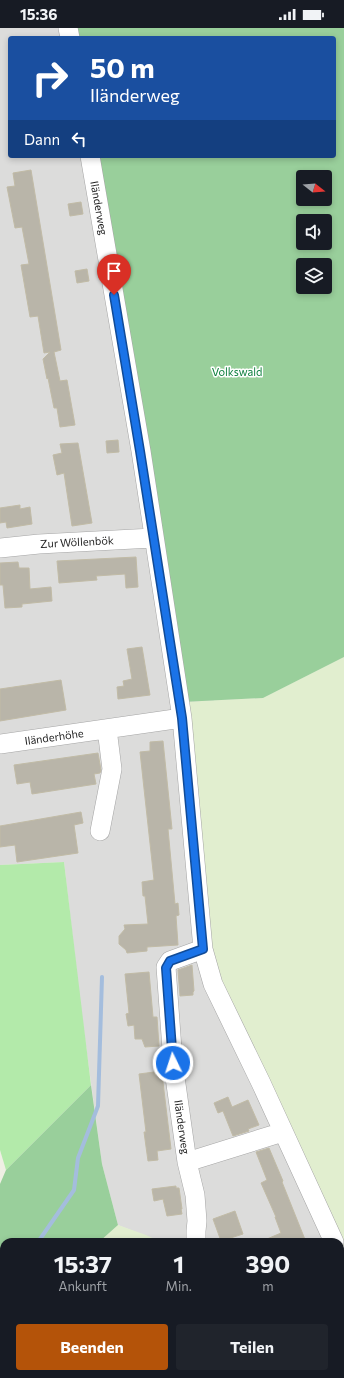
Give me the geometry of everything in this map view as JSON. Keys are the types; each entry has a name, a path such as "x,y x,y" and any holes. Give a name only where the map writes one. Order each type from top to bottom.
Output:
{"street":[{"name":"Iländerweg","path":"90,158 135,415 182,718 203,949 214,984 332,1238"},
{"name":"Zur Wöllenbök","path":"0,548 39,544 153,538"},
{"name":"Iländerhöhe","path":"0,744 182,718"},
{"path":"100,831 112,769 107,729"},
{"name":"Iländerweg","path":"196,1238 197,1221 195,1195 187,1162 173,1063 166,968 170,961 203,949"},
{"name":"Iländerweg","path":"187,1162 283,1132"}],"shaded area":[{"path":"0,28 69,28 71,36 8,36 8,158 91,158 335,1238 151,1238 118,1225 102,1164 81,1009 64,862 0,865"}],"green space":[{"name":"Volkswald","path":"69,28 344,28 344,657 263,698 182,702 91,158 336,158 336,36 71,36"},
{"path":"344,657 344,1238 334,1238 215,981 182,702 263,698"},
{"path":"64,862 91,1085 6,1170 0,1150 0,865"},
{"path":"91,1085 102,1164 118,1225 103,1238 0,1238 0,1184 6,1170"},
{"path":"118,1225 152,1238 103,1238"}],"building":[{"path":"31,170 61,350 54,352 60,381 67,380 75,425 60,427 57,408 54,408 43,359 50,352 44,353 38,316 30,317 21,265 29,264 22,227 15,228 7,187 15,186 13,173"},
{"path":"81,202 83,214 70,216 68,204"},
{"path":"87,269 89,281 77,283 75,271"},
{"path":"118,440 119,452 107,453 106,441"},
{"path":"78,443 92,523 72,526 64,473 57,475 53,455 62,453 60,444"},
{"path":"20,505 20,509 30,507 32,524 7,528 6,522 0,523 0,508"},
{"path":"136,557 138,587 126,588 125,574 96,576 97,580 59,583 57,561"},
{"path":"18,562 19,568 29,568 30,589 51,587 52,601 22,604 22,607 5,608 3,585 0,585 0,563"},
{"path":"142,647 150,695 118,699 117,687 124,686 123,681 132,679 127,649"},
{"path":"61,680 66,710 0,721 0,689"},
{"path":"163,741 172,829 168,829 175,904 178,903 179,915 176,916 178,945 147,947 147,951 127,953 126,950 119,944 119,936 125,929 124,925 148,924 142,882 154,880 140,752 150,751 150,742"},
{"path":"98,753 101,770 100,773 94,774 96,784 32,794 30,782 17,784 14,765"},
{"path":"81,812 83,823 74,825 78,853 17,862 15,845 0,847 0,826"},
{"path":"192,965 193,995 180,996 178,970"},
{"path":"149,972 153,1017 157,1017 159,1046 145,1047 142,1039 135,1039 134,1025 128,1026 126,1014 129,1013 125,974"},
{"path":"154,1072 155,1075 162,1074 171,1149 157,1151 158,1160 148,1161 139,1074"},
{"path":"228,1097 232,1107 248,1100 259,1125 248,1129 249,1131 233,1136 223,1111 218,1113 214,1103"},
{"path":"269,1148 304,1238 269,1238 281,1233 276,1217 261,1183 267,1180 256,1152"},
{"path":"176,1186 176,1188 179,1188 182,1214 167,1216 163,1199 154,1201 152,1189"},
{"path":"235,1211 243,1234 230,1238 220,1238 213,1219"}],"waterway":[{"path":"41,1238 74,1190 78,1158 98,1106 102,977"}],"route":[{"path":"114,295 182,718 203,949 170,961 166,968 173,1063"}]}
